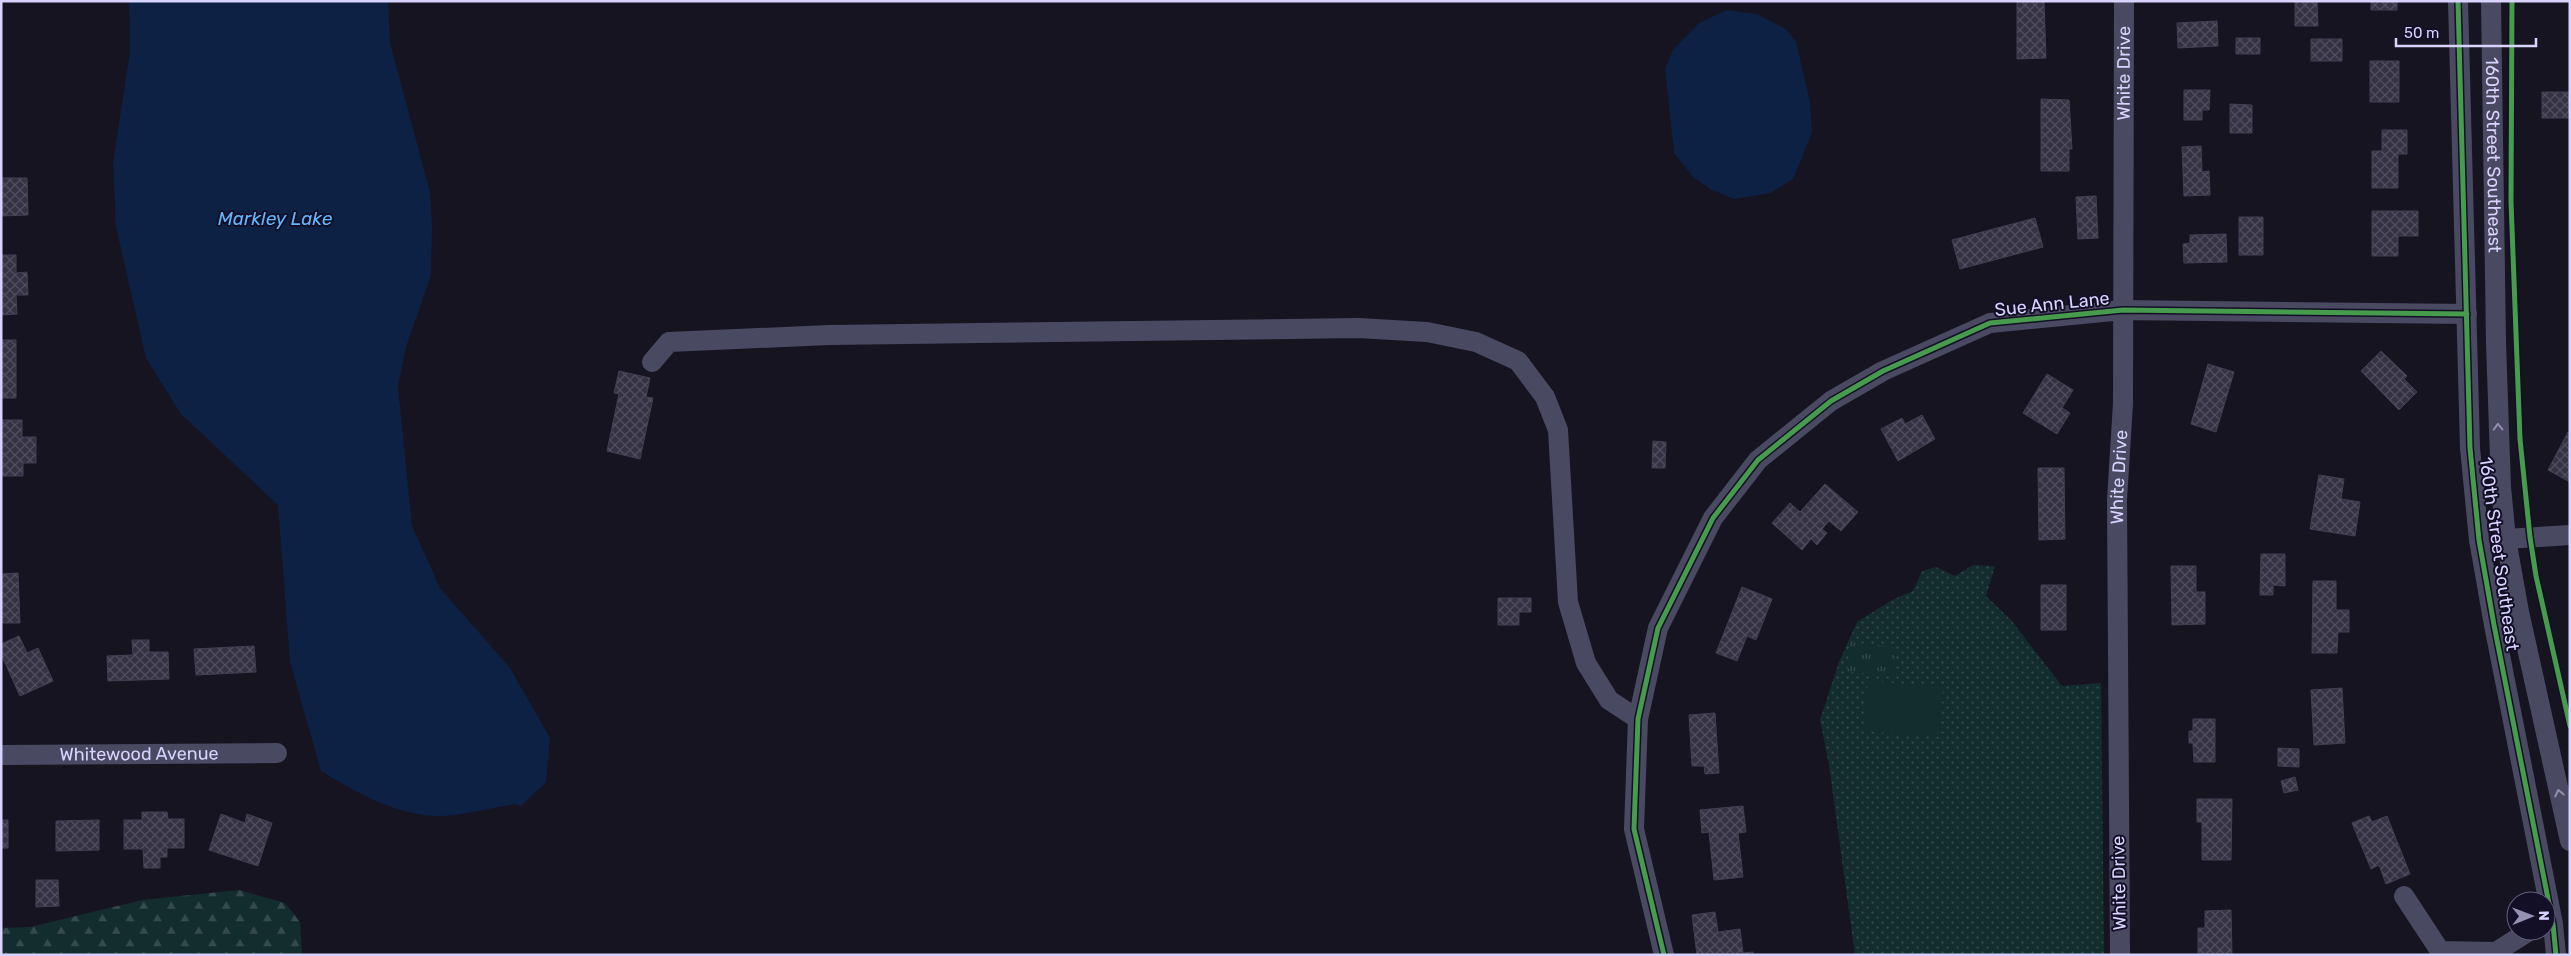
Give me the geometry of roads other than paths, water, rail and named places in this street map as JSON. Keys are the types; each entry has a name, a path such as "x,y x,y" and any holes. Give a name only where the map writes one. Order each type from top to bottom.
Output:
{"street":[{"name":"White Drive","path":"2120,955 2117,500 2123,403 2124,1"},
{"name":"160th Street Southeast","path":"2458,1 2470,448 2479,540 2544,891"},
{"name":"160th Street Southeast","path":"2491,1 2500,487 2506,539 2528,654 2570,841"},
{"name":"Sue Ann Lane","path":"1664,955 1634,829 1638,719 1658,628 1713,518 1758,460 1831,401 1884,371 1990,323 2123,310 2467,314"},
{"path":"652,362 669,342 829,335 1358,328 1427,332 1476,342 1518,361 1546,397 1558,430 1568,602 1586,663 1609,700 1638,719"},
{"path":"2506,539 2570,535"},
{"name":"Whitewood Avenue","path":"1,755 276,754"},
{"path":"2404,896 2440,951 2496,954 2515,941"},
{"name":"160th Street Southeast","path":"2553,941 2556,955"}],"water":[{"name":"Markley Lake","path":"129,1 388,1 390,43 430,192 432,226 431,275 406,347 398,387 412,526 440,588 510,668 550,738 546,782 521,806 516,804 444,816 420,814 376,801 321,771 290,662 278,505 181,414 146,358 116,227 113,163 130,51"},
{"path":"1727,10 1757,14 1786,29 1796,42 1810,102 1812,132 1793,179 1770,193 1734,199 1710,189 1693,177 1674,153 1665,69 1673,50 1699,23"}]}
